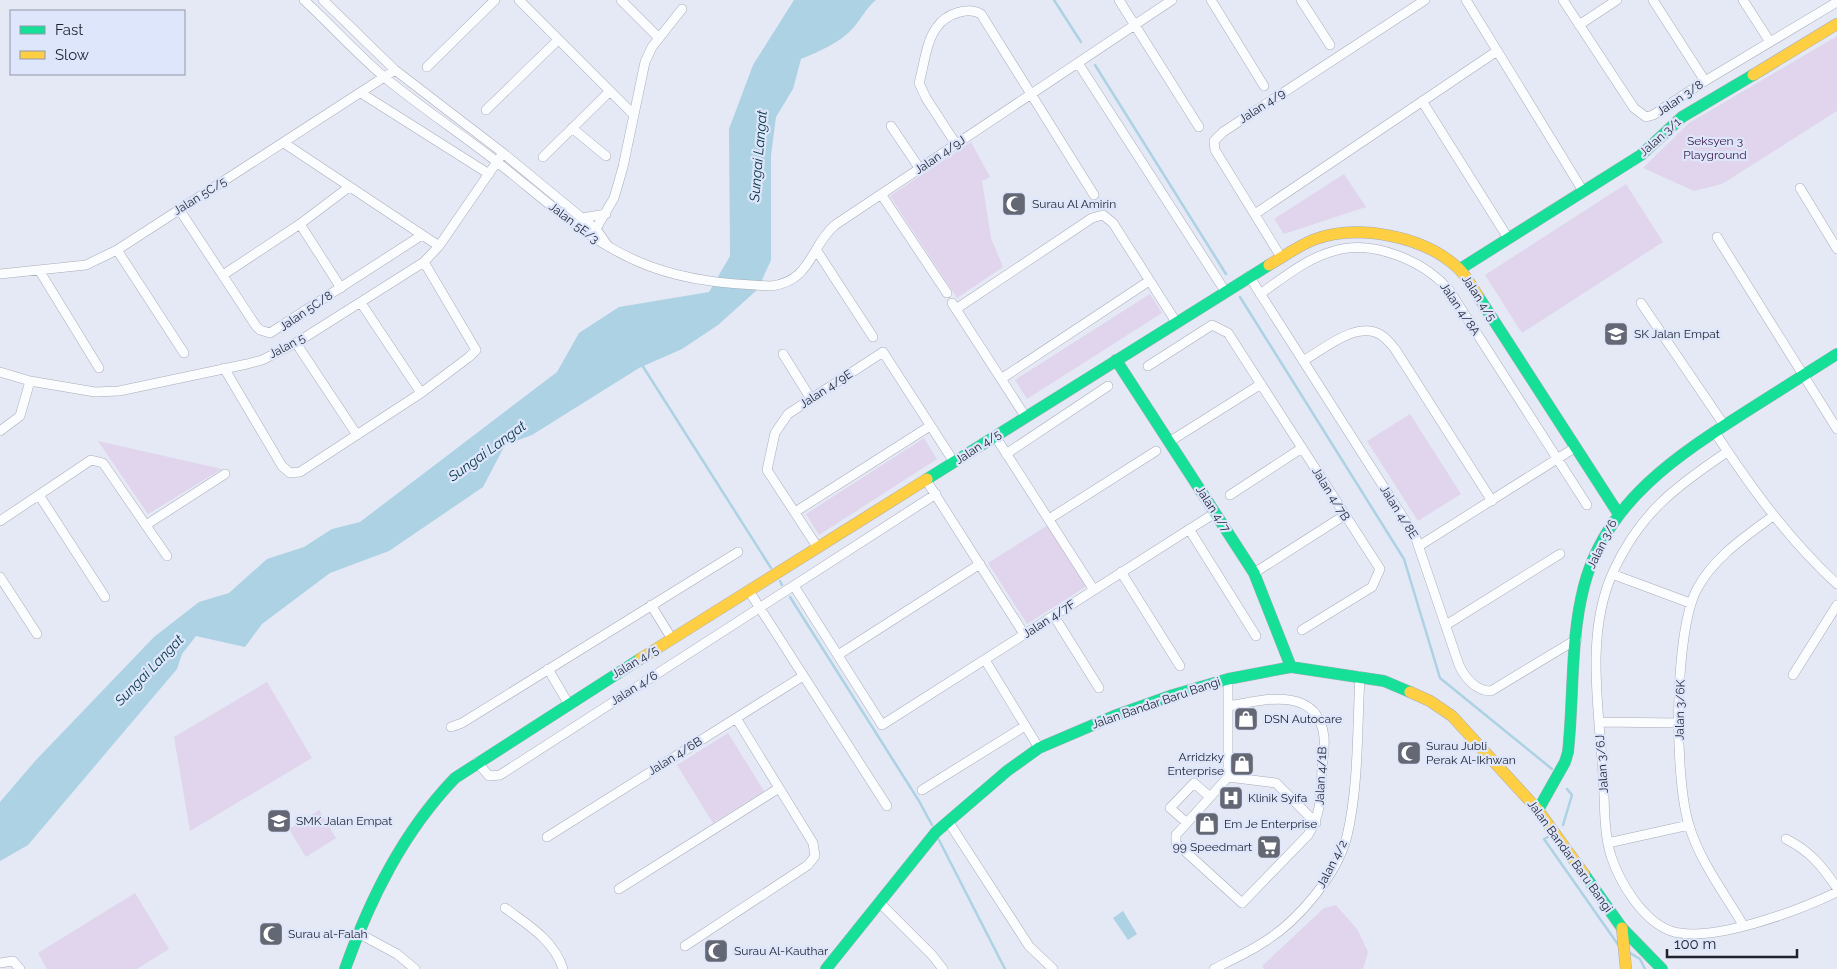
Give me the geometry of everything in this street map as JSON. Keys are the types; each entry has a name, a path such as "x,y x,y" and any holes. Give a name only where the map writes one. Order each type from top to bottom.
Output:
{"street":[{"name":"Jalan 5E/3","path":"304,0 384,77 593,233 612,250"},
{"name":"Jalan 5E/3","path":"322,0 394,70 504,153 582,218 593,233 603,239 612,250"},
{"path":"314,9 322,0"},
{"path":"427,67 495,0"},
{"path":"520,0 609,92 634,115"},
{"path":"621,0 659,38"},
{"path":"1119,0 1199,127"},
{"name":"Jalan 4/9J","path":"612,250 649,266 704,281 771,286 782,285 793,279 809,265 830,230 1172,0"},
{"path":"1211,0 1264,86"},
{"path":"1301,0 1330,45"},
{"name":"Jalan 4/9","path":"1281,257 1215,150 1214,141 1218,136 1425,0"},
{"path":"1466,0 1583,191"},
{"name":"Jalan 3/8","path":"1563,0 1640,115 1646,117 1653,115 1705,80 1837,1"},
{"path":"1579,25 1617,0"},
{"path":"1653,0 1705,80"},
{"path":"1743,0 1770,42"},
{"path":"593,233 614,198 623,167 645,62 659,38 682,9"},
{"path":"956,144 926,98 919,83 937,26 960,11 974,10 981,14 1094,195"},
{"name":"Jalan 3/1","path":"1460,269 1641,155 1682,117 1837,24"},
{"path":"486,110 558,40"},
{"path":"1255,214 1497,50"},
{"path":"1074,65 1225,291"},
{"path":"384,77 394,70"},
{"name":"Jalan 5C/5","path":"0,274 86,264 117,250 384,77"},
{"path":"543,157 609,92"},
{"path":"361,93 489,174"},
{"path":"1422,101 1508,238"},
{"path":"891,126 920,169"},
{"path":"572,128 606,156"},
{"path":"284,143 439,246"},
{"name":"Jalan 5","path":"0,372 30,381 95,392 119,391 262,360 296,343 424,262 439,246 504,153"},
{"path":"222,275 300,224 349,187"},
{"path":"1800,188 1837,249"},
{"path":"881,194 947,293"},
{"name":"Jalan 5C/8","path":"179,209 256,326 260,330 270,333 422,235"},
{"path":"1025,416 954,306 1092,218 1103,215 1113,223 1176,322"},
{"path":"582,218 604,216"},
{"path":"603,239 604,216"},
{"path":"300,224 341,288"},
{"name":"Jalan 4/5","path":"345,969 358,933 385,874 432,802 454,778 568,702 818,548 1249,276 1281,257 1322,238 1349,233 1391,235 1423,245 1449,260 1460,269 1618,513"},
{"path":"1717,237 1802,376 1837,429"},
{"path":"117,250 184,353"},
{"name":"Jalan 4/8A","path":"1260,294 1303,265 1334,250 1375,250 1394,254 1439,278 1449,290 1587,505"},
{"path":"817,251 874,337"},
{"path":"224,368 282,466 290,473 300,472 421,393 469,358 476,350 473,341 424,262"},
{"path":"39,270 99,368"},
{"name":"Jalan 4/8E","path":"1249,276 1419,546 1463,673 1468,680 1485,691 1497,688 1576,639"},
{"path":"1001,379 1149,281"},
{"path":"361,303 421,393"},
{"path":"1641,303 1719,428 1728,452 1773,516 1793,540 1837,584"},
{"name":"Jalan 4/7B","path":"1148,366 1212,325 1228,333 1380,570 1372,587 1302,630"},
{"path":"1303,361 1364,329 1381,335 1396,348 1492,501"},
{"path":"296,343 357,435"},
{"name":"Jalan 4/9E","path":"818,548 767,470 775,433 780,423 788,414 883,352 954,462"},
{"path":"783,354 812,399"},
{"name":"Jalan 3/6","path":"1538,810 1565,762 1568,752 1576,639 1584,586 1594,556 1618,513 1656,472 1719,428 1837,354"},
{"name":"Jalan 4/7","path":"1116,360 1254,573 1291,667"},
{"path":"0,432 20,416 30,381"},
{"path":"1169,442 1261,384"},
{"path":"1006,454 1108,386"},
{"path":"796,512 930,426"},
{"path":"995,436 1094,590"},
{"path":"1419,546 1576,447"},
{"path":"1230,495 1302,448"},
{"path":"1049,519 1156,450"},
{"name":"Jalan 3/6J","path":"1728,452 1692,476 1643,520 1630,538 1612,574 1600,615 1597,645 1608,843 1619,875 1629,892 1655,921 1668,930 1682,934 1700,934 1743,925 1787,913 1837,892"},
{"path":"0,521 91,460 102,463 167,556"},
{"path":"146,525 225,474"},
{"path":"926,480 1024,634"},
{"name":"Jalan 4/6","path":"477,762 489,776 500,775 936,494"},
{"path":"39,495 106,597"},
{"name":"Jalan 4/7F","path":"838,655 882,725 1215,513"},
{"path":"1254,573 1345,515"},
{"name":"Jalan 3/6K","path":"1743,925 1703,855 1689,825 1681,772 1679,723 1682,653 1690,603 1705,575 1719,559 1773,516"},
{"path":"1189,529 1256,636"},
{"path":"451,726 462,723 738,552"},
{"path":"1446,625 1560,554"},
{"path":"794,586 838,655 980,564"},
{"path":"1122,572 1180,666"},
{"path":"1612,574 1690,603"},
{"path":"0,577 37,634"},
{"path":"749,591 887,806"},
{"path":"650,605 672,639"},
{"path":"1793,675 1837,605"},
{"path":"1054,616 1099,688"},
{"path":"985,660 1039,748"},
{"name":"Jalan Bandar Baru Bangi","path":"826,969 915,855 948,821 1007,771 1039,748 1114,716 1173,695 1228,679 1291,667 1360,676 1407,689 1430,701 1452,716 1538,810 1622,928 1662,969"},
{"path":"548,669 568,702"},
{"name":"Jalan 4/6B","path":"547,837 803,676"},
{"name":"Jalan 4/2","path":"1214,969 1265,942 1302,911 1324,885 1346,838 1355,775 1360,676"},
{"path":"1210,797 1194,783 1170,808 1187,823 1228,777 1228,679"},
{"name":"Jalan 4/1B","path":"1187,823 1176,835 1176,843 1242,903 1308,835 1316,823 1320,808 1324,738 1315,712 1307,705 1297,701 1276,699 1229,706"},
{"path":"685,946 808,865 815,856 813,843 736,718"},
{"path":"1600,722 1679,723"},
{"path":"922,790 1025,726"},
{"path":"1228,777 1276,783 1316,823"},
{"path":"620,889 779,788"},
{"path":"948,821 1030,946 1053,969"},
{"path":"1608,843 1689,825"},
{"path":"1786,839 1805,849 1820,863 1837,888"},
{"path":"879,902 932,955 943,969"},
{"path":"505,908 537,931 553,947 563,969"},
{"path":"1622,928 1626,969"},
{"path":"358,933 397,954 415,969"},
{"path":"0,963 18,966"}],"green space":[{"name":"Seksyen 3 Playground","path":"1837,36 1837,111 1722,184 1694,191 1643,168 1689,123"},
{"path":"971,142 990,177 982,181 991,238 1003,267 957,298 890,196"},
{"path":"1344,174 1366,207 1284,234 1274,219"},
{"path":"1626,184 1663,242 1522,333 1485,275"},
{"path":"1150,294 1162,313 1027,399 1015,380"},
{"path":"1410,414 1461,494 1418,521 1367,441"},
{"path":"924,438 937,459 819,535 806,514"},
{"path":"98,441 222,469 148,514"},
{"path":"1048,525 1087,586 1027,624 988,563"},
{"path":"267,682 312,758 190,831 174,737"},
{"path":"728,733 764,791 713,823 677,765"},
{"path":"319,810 336,838 306,857 289,829"},
{"path":"135,893 169,949 137,969 47,969 38,953"},
{"path":"1336,905 1357,929 1368,952 1363,969 1264,969 1262,966 1324,908"}],"water":[{"name":"Sungai Langat","path":"794,0 876,0 869,6 854,27 842,38 801,59 793,89 776,117 771,156 771,260 758,289 718,325 682,349 639,368 532,435 505,445 483,487 389,551 330,573 262,624 245,647 196,636 182,654 177,669 28,845 0,861 0,802 36,760 154,637 199,602 229,593 267,559 304,547 332,529 360,522 557,372 579,333 619,307 709,292 730,256 729,129 753,65"},
{"path":"1123,911 1137,934 1128,940 1113,918"}],"waterway":[{"path":"1054,0 1081,42"},
{"path":"1095,65 1226,274"},
{"path":"1240,297 1404,559 1440,678 1552,769"},
{"path":"642,365 771,568"},
{"path":"780,581 782,585"},
{"path":"790,597 919,801 932,825"},
{"path":"1563,825 1572,795 1567,789"},
{"path":"1548,837 1544,839 1619,946"},
{"path":"939,840 1005,969"},
{"path":"1630,953 1640,959 1645,969"}],"traffic: fast":[{"path":"1460,269 1641,155 1682,117 1753,75"},
{"path":"927,479 1269,265"},
{"path":"1478,296 1618,513"},
{"path":"1538,810 1565,762 1568,752 1576,627 1584,586 1594,556 1609,529 1627,505 1671,463 1721,428 1837,354"},
{"path":"1116,360 1254,573 1291,667"},
{"path":"345,969 365,917 390,868 419,821 455,778 640,659"},
{"path":"826,969 936,832 1007,771 1039,748 1114,716 1173,695 1228,679 1291,667 1384,681 1410,692"},
{"path":"1584,874 1622,928 1662,969"}],"traffic: slow":[{"path":"1753,75 1837,24"},
{"path":"1269,265 1313,240 1330,235 1369,233 1409,241 1444,257 1461,271 1478,296"},
{"path":"640,659 927,479"},
{"path":"1410,692 1430,701 1452,716 1538,810 1584,874"},
{"path":"1622,928 1626,969"}],"place":[{"name":"Surau Al Amirin","path":"1014,204"},
{"name":"SK Jalan Empat","path":"1616,334"},
{"name":"DSN Autocare","path":"1246,719"},
{"name":"Surau Jubli Perak Al-Ikhwan","path":"1409,753"},
{"name":"Arridzky Enterprise","path":"1242,764"},
{"name":"Klinik Syifa","path":"1231,798"},
{"name":"SMK Jalan Empat","path":"279,821"},
{"name":"Em Je Enterprise","path":"1207,824"},
{"name":"99 Speedmart","path":"1269,847"},
{"name":"Surau al-Falah","path":"271,934"},
{"name":"Surau Al-Kauthar","path":"716,951"}]}
